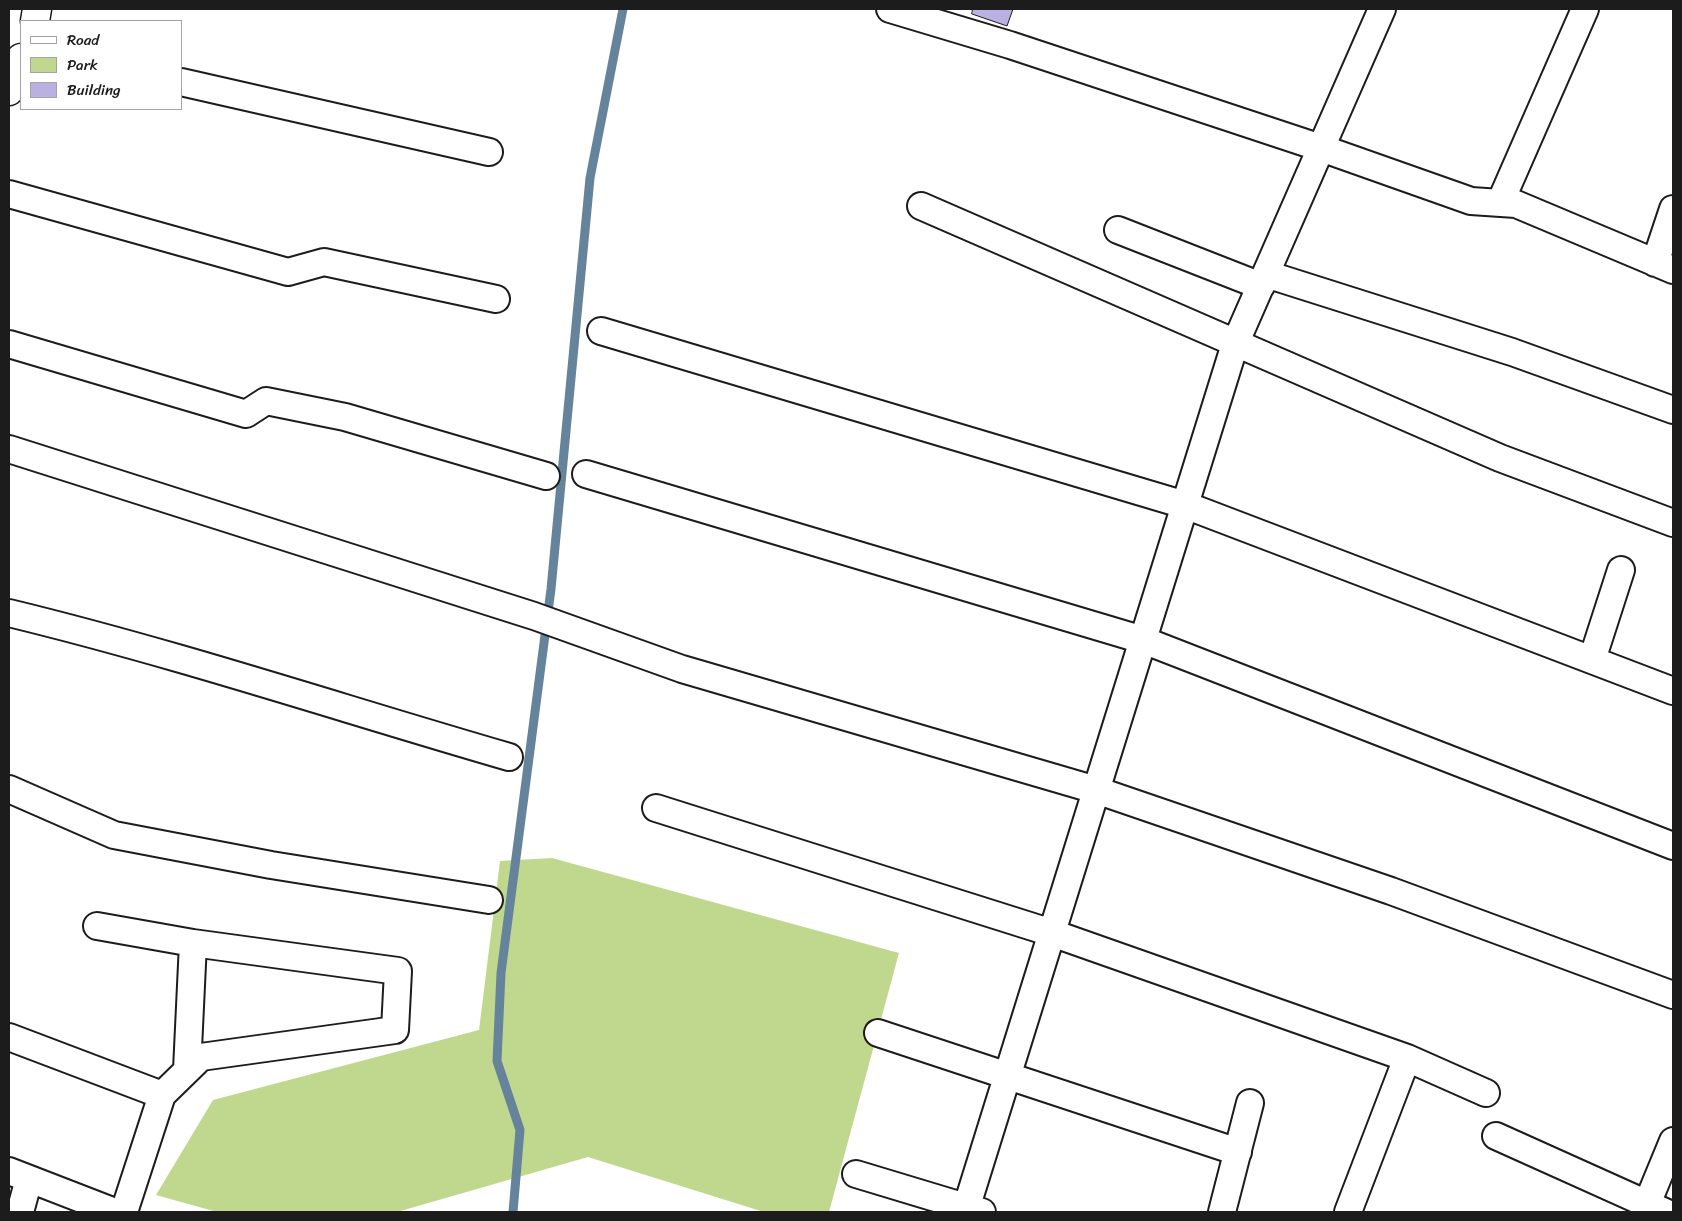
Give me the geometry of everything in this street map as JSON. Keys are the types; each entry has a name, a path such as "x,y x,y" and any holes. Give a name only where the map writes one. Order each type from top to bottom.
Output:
{"street":[{"path":"890,9 1010,45 1321,148 1471,201 1516,204 1664,266 1673,209"},
{"path":"1500,203 1584,9"},
{"path":"856,1174 972,1210 1008,1076 1235,344 1380,10"},
{"path":"9,91 20,61"},
{"path":"182,82 489,152"},
{"path":"9,194 288,272 324,262 496,299"},
{"path":"921,206 1500,458 1673,523"},
{"path":"1118,230 1263,280 1512,352 1673,410"},
{"path":"601,331 1185,505 1673,691"},
{"path":"9,344 246,414 266,401 327,413 546,476"},
{"path":"9,449 534,616 682,669 1096,790 1382,888 1673,995"},
{"path":"586,474 1143,640 1673,846"},
{"path":"1592,660 1621,570"},
{"path":"9,613 110,637 341,708 510,757"},
{"path":"9,789 114,835 271,865 489,900"},
{"path":"656,808 1052,933 1407,1058 1486,1092"},
{"path":"98,926 193,943 398,971 395,1030 201,1057 162,1095 124,1212"},
{"path":"187,1070 193,943"},
{"path":"878,1033 1238,1152"},
{"path":"9,1037 162,1095"},
{"path":"1348,1212 1407,1058"},
{"path":"1222,1212 1250,1102"},
{"path":"1496,1136 1656,1208 1673,1142"},
{"path":"20,1212 19,1175 115,1212"}],"green space":[{"path":"552,858 899,953 829,1212 764,1212 588,1157 397,1212 217,1212 156,1195 213,1100 479,1030 500,861"}],"building":[{"path":"973,9 1013,9 1007,26 972,14"}],"waterway":[{"path":"513,1212 520,1130 497,1061 501,973 551,589 590,178 623,9"}]}
